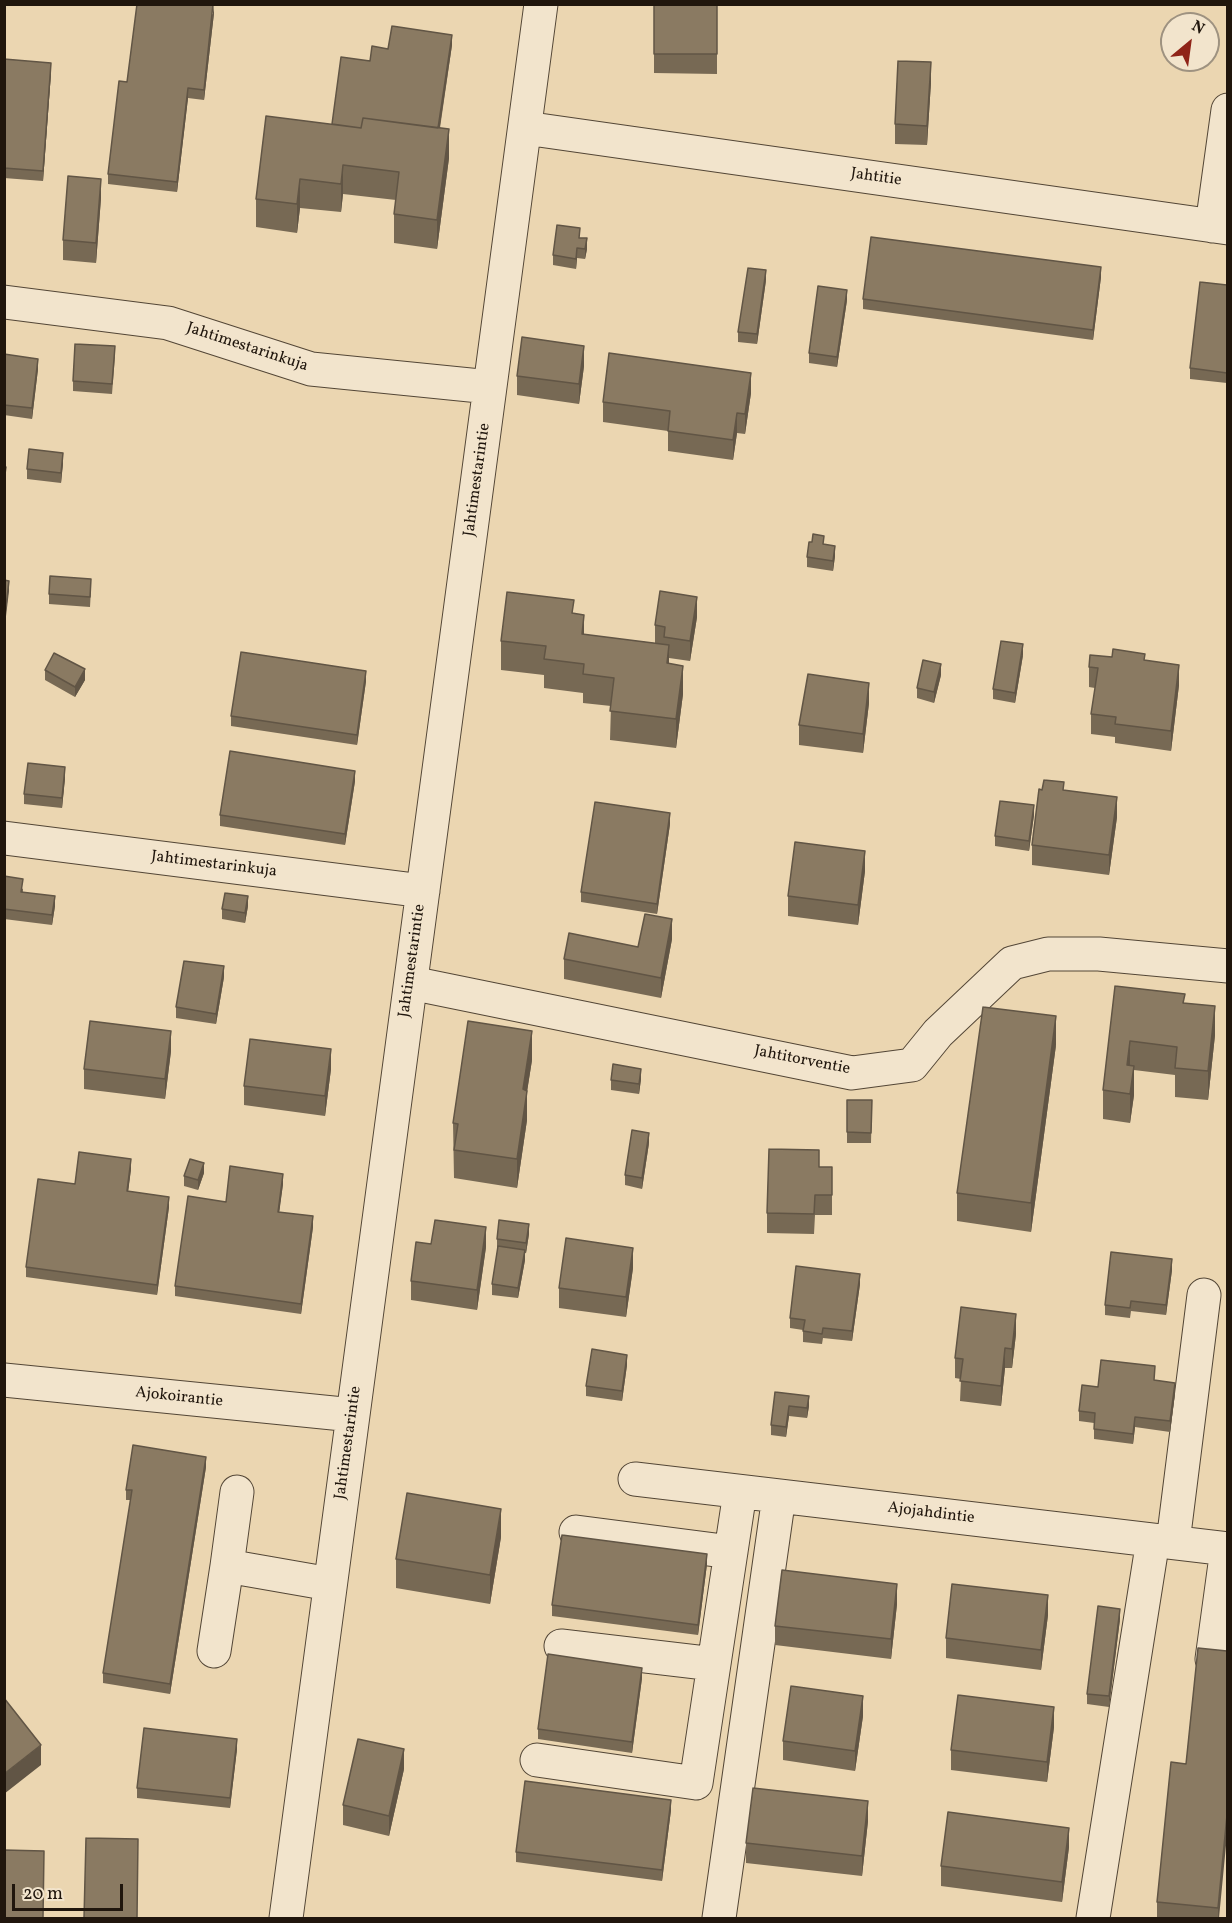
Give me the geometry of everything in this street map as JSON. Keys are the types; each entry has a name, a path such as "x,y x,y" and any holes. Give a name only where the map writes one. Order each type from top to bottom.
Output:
{"street":[{"name":"Jahtimestarintie","path":"286,1918 541,4"},
{"path":"1220,227 1227,110"},
{"name":"Jahtitie","path":"525,128 1220,227"},
{"name":"Jahtimestarinkuja","path":"4,302 168,323 311,369 490,387"},
{"name":"Jahtimestarinkuja","path":"4,838 423,891"},
{"name":"Jahtitorventie","path":"411,983 852,1072 912,1065 938,1033 1012,963 1048,954 1099,954 1227,966"},
{"path":"1093,1918 1163,1541 1204,1295"},
{"name":"Ajokoirantie","path":"4,1380 353,1415"},
{"name":"Ajojahdintie","path":"635,1479 1227,1549"},
{"path":"214,1652 237,1492"},
{"path":"537,1760 696,1783 740,1492"},
{"path":"719,1918 779,1496"},
{"path":"576,1532 731,1552"},
{"path":"1212,1659 1227,1549"},
{"path":"227,1566 330,1584"},
{"path":"561,1646 714,1664"}],"building":[{"path":"137,4 213,4 204,90 188,88 177,182 108,174 119,81 127,82"},
{"path":"654,4 717,4 717,54 654,54"},
{"path":"392,26 452,35 438,128 363,118 361,128 332,124 341,57 370,61 372,46 388,49"},
{"path":"4,59 51,63 43,171 4,168"},
{"path":"898,61 931,62 927,126 895,124"},
{"path":"266,116 361,128 363,118 449,129 437,220 394,214 399,172 343,165 341,184 300,179 297,204 256,199"},
{"path":"68,176 101,179 96,243 63,240"},
{"path":"557,225 580,228 579,238 587,238 585,249 577,248 576,259 553,255"},
{"path":"871,237 1101,267 1093,330 863,299"},
{"path":"748,268 766,270 757,334 738,332"},
{"path":"1200,282 1227,285 1227,373 1190,368"},
{"path":"818,286 847,290 837,357 809,353"},
{"path":"522,337 584,346 579,384 517,376"},
{"path":"75,344 115,346 112,384 73,381"},
{"path":"609,353 751,373 745,414 737,413 733,440 668,431 670,411 603,402"},
{"path":"4,354 38,359 32,408 4,405"},
{"path":"29,449 63,453 61,473 27,469"},
{"path":"813,534 824,536 823,544 835,546 833,561 807,557 809,542 812,542"},
{"path":"50,576 91,579 90,597 49,594"},
{"path":"4,580 9,581 4,622"},
{"path":"660,591 697,597 690,641 664,637 665,627 655,625"},
{"path":"507,592 574,600 572,613 584,615 582,634 669,645 667,663 683,666 676,719 610,711 614,678 583,674 584,664 544,659 546,646 501,641"},
{"path":"1001,641 1023,644 1015,693 993,689"},
{"path":"1113,649 1145,654 1144,660 1179,665 1171,731 1115,724 1116,717 1091,714 1098,668 1089,667 1090,655 1112,657"},
{"path":"241,652 366,671 357,735 231,716"},
{"path":"54,653 85,669 75,687 45,670"},
{"path":"923,660 941,664 934,692 917,688"},
{"path":"808,674 869,683 863,734 799,725"},
{"path":"230,751 355,771 345,834 220,815"},
{"path":"28,763 65,767 62,798 24,794"},
{"path":"1044,780 1064,782 1063,790 1117,797 1109,855 1032,845 1039,789 1042,790"},
{"path":"1000,801 1034,805 1029,841 995,836"},
{"path":"595,802 670,813 657,904 581,892"},
{"path":"795,842 865,851 858,905 788,896"},
{"path":"4,876 23,879 21,892 55,896 52,915 4,909"},
{"path":"225,893 248,896 245,913 222,909"},
{"path":"645,914 672,919 661,978 564,959 569,933 638,947"},
{"path":"184,961 224,966 216,1014 176,1007"},
{"path":"1115,986 1185,994 1183,1003 1215,1006 1208,1071 1175,1068 1177,1047 1130,1041 1127,1065 1134,1066 1130,1094 1103,1090"},
{"path":"983,1007 1056,1016 1031,1203 957,1193"},
{"path":"90,1021 171,1031 165,1079 84,1069"},
{"path":"468,1021 532,1031 523,1089 527,1091 517,1159 454,1150 458,1124 453,1123"},
{"path":"250,1039 331,1049 325,1096 244,1086"},
{"path":"613,1064 641,1069 639,1084 611,1080"},
{"path":"847,1100 872,1100 871,1133 847,1132"},
{"path":"632,1130 649,1133 642,1178 625,1175"},
{"path":"769,1149 819,1150 819,1167 832,1167 832,1195 815,1195 814,1214 767,1213"},
{"path":"79,1152 131,1159 127,1191 169,1197 157,1285 26,1267 38,1179 75,1184"},
{"path":"190,1159 204,1163 198,1180 184,1176"},
{"path":"230,1166 283,1174 278,1212 313,1216 301,1304 175,1286 188,1196 226,1202"},
{"path":"435,1220 486,1227 477,1290 411,1281 416,1242 431,1244"},
{"path":"499,1220 529,1224 526,1243 497,1239"},
{"path":"566,1238 633,1248 626,1297 559,1288"},
{"path":"498,1246 525,1250 518,1288 492,1284"},
{"path":"1111,1252 1172,1259 1166,1305 1131,1301 1130,1308 1105,1305"},
{"path":"796,1266 860,1274 852,1331 823,1328 822,1334 803,1331 805,1320 790,1318"},
{"path":"961,1307 1016,1314 1012,1349 1005,1348 1001,1386 960,1381 963,1359 955,1358"},
{"path":"592,1349 627,1355 622,1391 586,1386"},
{"path":"1101,1360 1155,1366 1154,1380 1175,1383 1170,1421 1135,1417 1133,1434 1094,1429 1095,1413 1079,1411 1082,1385 1098,1387"},
{"path":"775,1392 809,1396 807,1408 789,1406 786,1427 771,1425"},
{"path":"133,1445 206,1457 170,1684 103,1673 132,1490 126,1490"},
{"path":"407,1493 501,1509 490,1575 396,1559"},
{"path":"562,1535 707,1554 698,1625 552,1605"},
{"path":"782,1570 897,1584 891,1639 775,1626"},
{"path":"952,1584 1048,1595 1041,1650 946,1638"},
{"path":"1098,1606 1120,1609 1109,1696 1087,1694"},
{"path":"1198,1648 1227,1651 1227,1815 1218,1908 1157,1902 1171,1762 1186,1764"},
{"path":"548,1654 642,1668 632,1742 538,1729"},
{"path":"791,1686 863,1696 855,1751 783,1741"},
{"path":"958,1695 1054,1707 1047,1762 951,1750"},
{"path":"4,1698 41,1745 4,1774"},
{"path":"144,1728 237,1739 230,1798 137,1788"},
{"path":"358,1739 404,1749 389,1816 343,1805"},
{"path":"525,1781 671,1800 662,1870 516,1852"},
{"path":"753,1788 868,1801 862,1856 746,1843"},
{"path":"948,1812 1069,1828 1062,1882 941,1866"},
{"path":"86,1838 138,1839 137,1918 84,1918"},
{"path":"4,1850 44,1851 43,1918 4,1918"}]}
